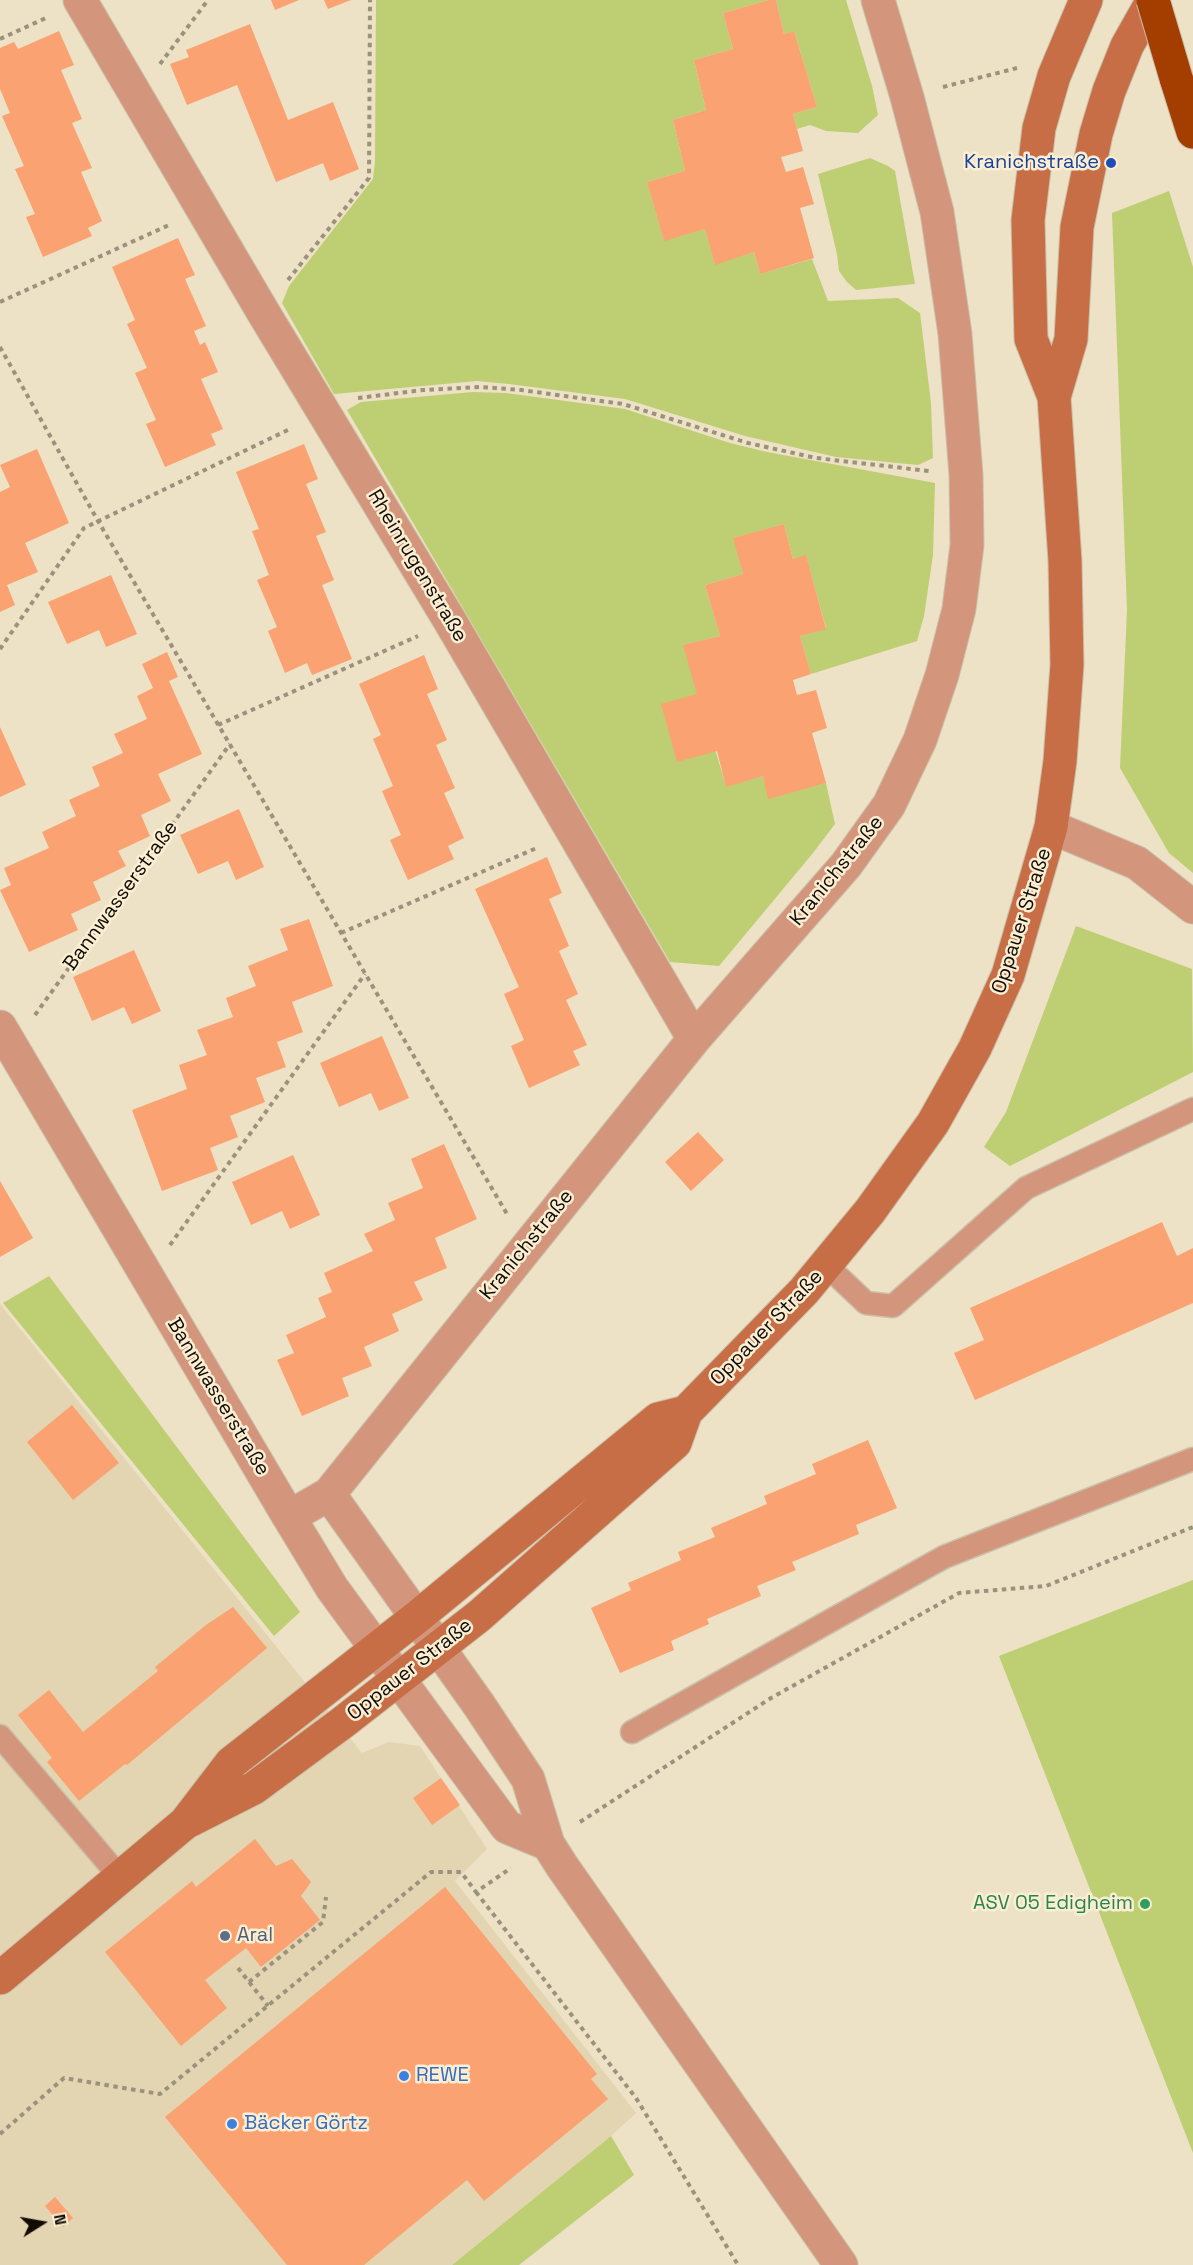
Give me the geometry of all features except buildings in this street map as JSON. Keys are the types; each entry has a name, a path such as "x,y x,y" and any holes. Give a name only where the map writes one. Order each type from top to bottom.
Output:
{"highway":[{"path":"1153,0 1193,132"}],"street":[{"name":"Kranichstraße","path":"329,1494 694,1039 846,865 889,805 920,740 942,675 959,609 967,545 966,475 955,334 937,212 907,97 878,0"},
{"name":"Oppauer Straße","path":"184,1823 254,1788 400,1678 479,1616 675,1443 686,1412 826,1265 870,1211 933,1123 975,1048 1008,975 1051,827 1060,761 1067,665 1065,561 1054,396 1031,339 1028,220 1039,128 1054,76 1086,0"},
{"name":"Oppauer Straße","path":"1054,396 1071,339 1077,227 1096,134 1109,91 1127,46 1153,0"},
{"name":"Rheinrugenstraße","path":"81,1 202,209 450,621 694,1039"},
{"path":"1051,827 1137,863 1193,907"},
{"name":"Bannwasserstraße","path":"6,1037 332,1588 507,1827 548,1844"},
{"name":"Oppauer Straße","path":"0,1978 184,1823 231,1763 416,1617 658,1419 686,1412"},
{"path":"289,1517 329,1494 439,1647 528,1779 548,1844 841,2265"}],"lane":[{"path":"826,1265 866,1303 893,1306 1026,1188 1193,1108"},
{"path":"632,1732 944,1557 1193,1459"},
{"path":"0,1736 120,1877"}],"path":[{"path":"136,95 208,0"},
{"path":"264,312 369,178 370,0"},
{"path":"0,39 81,1"},
{"path":"907,97 1021,67 1054,76"},
{"path":"0,302 202,209"},
{"path":"0,347 98,521 527,1246"},
{"path":"0,649 84,528 363,396 481,387 521,390 623,404 748,443 816,458 966,475"},
{"path":"218,725 450,621"},
{"name":"Bannwasserstraße","path":"6,1037 230,744"},
{"path":"341,933 573,832"},
{"path":"147,1277 365,974"},
{"path":"476,1892 636,2098 738,2265"},
{"path":"249,1982 323,1922 326,1897"},
{"path":"238,1968 268,2006"}],"shaded area":[{"path":"0,1304 362,1753 389,1742 420,1746 487,1849 455,1881 636,2113 611,2136 452,2265 0,2265"}],"green space":[{"path":"376,0 769,0 723,13 733,49 694,60 706,110 673,120 685,171 647,182 664,240 705,229 715,264 754,252 760,274 812,259 828,301 898,298 920,313 931,403 933,458 918,465 836,457 745,436 625,399 509,384 477,381 334,394 282,303 289,286 373,179"},
{"path":"776,0 846,0 872,86 878,115 858,133 826,131 810,125 797,129 793,114 817,107 794,31 784,34"},
{"path":"870,158 895,171 915,284 856,290 839,271 818,174"},
{"path":"1169,191 1193,267 1193,873 1169,853 1120,768 1127,610 1112,213"},
{"path":"473,392 506,393 625,409 730,443 767,452 935,483 933,555 924,616 917,641 811,674 800,636 826,628 806,556 793,559 784,524 734,538 743,574 705,585 720,636 684,645 726,786 763,776 769,798 826,783 835,824 719,966 670,962 347,410 361,402"},
{"path":"1076,926 1192,969 1193,1072 1010,1166 984,1147 1006,1112"},
{"path":"49,1276 300,1612 274,1636 3,1303"},
{"name":"ASV 05 Edigheim","path":"1193,1580 1193,2153 999,1656"},
{"path":"611,2136 634,2175 519,2265 452,2265"}],"place":[{"name":"Kranichstraße","path":"1111,163"},
{"name":"ASV 05 Edigheim","path":"1145,1904"},
{"name":"Aral","path":"225,1936"},
{"name":"REWE","path":"404,2076"},
{"name":"Bäcker Görtz","path":"232,2124"}]}
